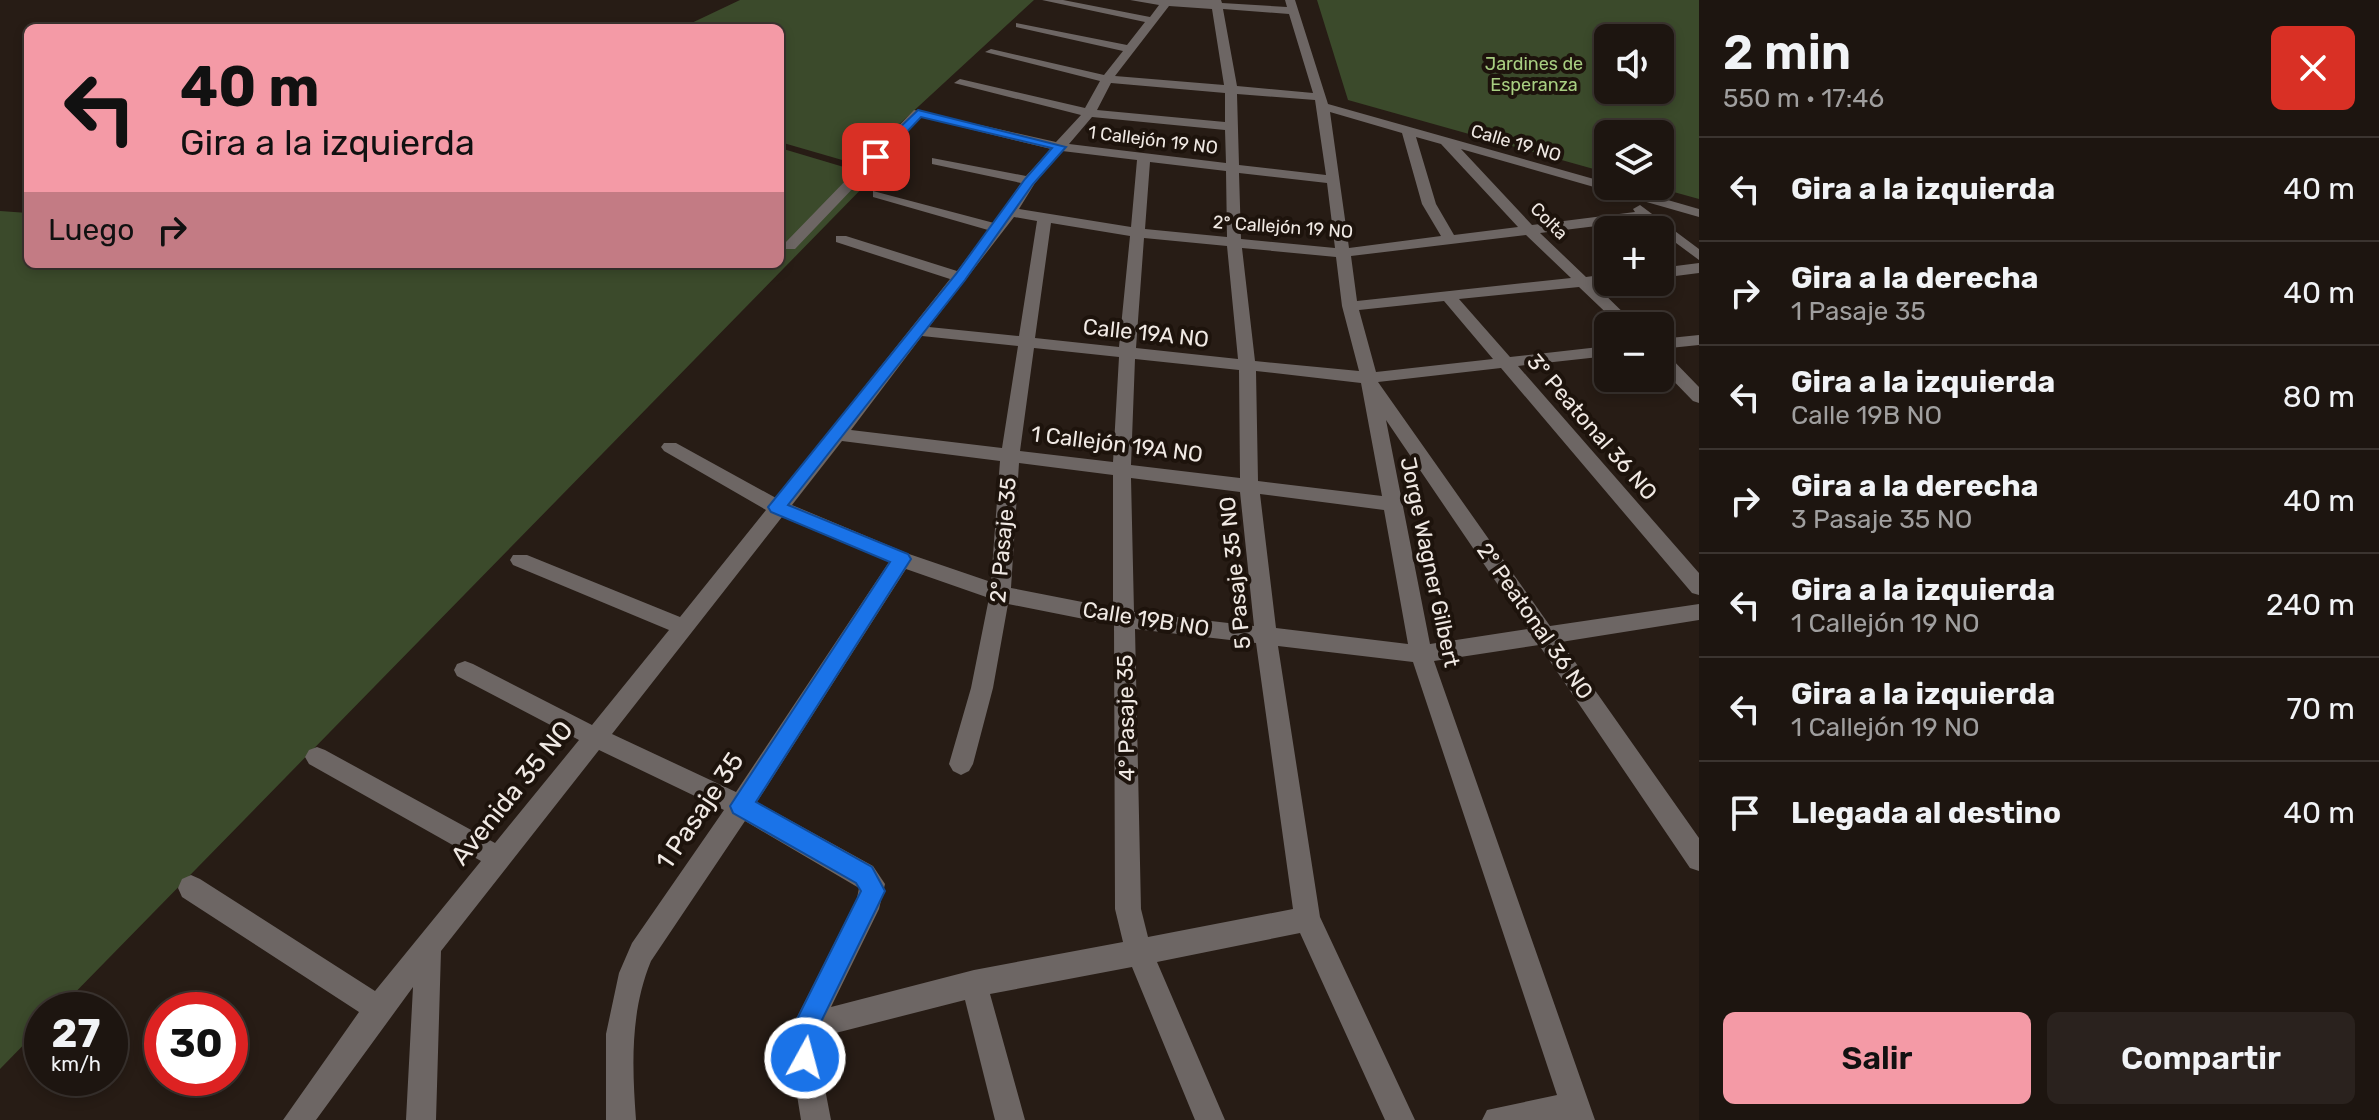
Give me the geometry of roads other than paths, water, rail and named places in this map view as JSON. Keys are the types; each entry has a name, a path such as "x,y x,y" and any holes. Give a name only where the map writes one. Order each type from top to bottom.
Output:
{"street":[{"path":"1047,0 1151,20"},
{"path":"1135,0 1292,6"},
{"name":"Avenida 35 NO","path":"298,1120 378,1009 497,857 838,434 961,277 1010,212 1029,181 1089,113 1107,79 1151,20 1156,1"},
{"name":"5 Pasaje 35 NO","path":"1217,3 1231,89 1235,167 1234,242 1247,365 1249,484 1266,636 1307,919 1400,1120"},
{"name":"Jorge Wagner Gilbert","path":"1292,6 1322,101 1350,306 1370,381 1390,504 1421,654 1578,1114"},
{"path":"1020,25 1130,49"},
{"name":"Calle 19 NO","path":"991,52 1107,79 1231,89 1322,101 1408,130 1594,183"},
{"path":"960,83 1089,113 1233,127"},
{"name":"1 Callejón 19 NO","path":"790,246 918,113 1060,147 1333,180"},
{"path":"1408,130 1429,204 1449,238"},
{"name":"Colta","path":"1446,141 1527,228 1615,312"},
{"name":"4° Pasaje 35","path":"1144,157 1127,353 1122,470 1128,909 1138,950 1210,1120"},
{"path":"937,161 1029,181"},
{"path":"878,194 996,228"},
{"path":"1628,200 1699,256"},
{"name":"Calle 19 NO","path":"1653,200 1699,213"},
{"name":"2° Callejón 19 NO","path":"1010,212 1138,233 1343,253 1648,215"},
{"name":"2° Pasaje 35","path":"961,764 988,664 1000,594 1010,456 1045,218"},
{"path":"841,239 961,277"},
{"path":"1674,271 1699,268"},
{"path":"1350,306 1594,281"},
{"name":"3° Peatonal 36 NO","path":"1450,298 1699,587"},
{"name":"Calle 19A NO","path":"919,331 1370,381"},
{"path":"1674,343 1699,340"},
{"path":"1370,381 1594,353"},
{"path":"1674,371 1699,397"},
{"name":"2° Peatonal 36 NO","path":"1370,381 1699,859"},
{"name":"1 Callejón 19A NO","path":"838,434 1390,504"},
{"name":"Calle 19B NO","path":"670,447 777,507 902,559 1000,594 1125,619 1421,654 1699,612"},
{"name":"1 Pasaje 35","path":"621,1120 616,1049 630,976 641,952 741,806 902,559"},
{"path":"520,560 683,627"},
{"path":"465,670 596,738 741,806 864,875 874,891 806,1027 805,1058 816,1120"},
{"path":"317,757 497,857"},
{"path":"191,888 378,1009"},
{"path":"806,1027 974,984 1307,919"},
{"path":"421,1120 428,946"},
{"path":"974,984 1010,1120"},
{"path":"1497,1120 1578,1114"}],"park label":[{"name":"Jardines de Esperanza","path":"1534,74"}]}
